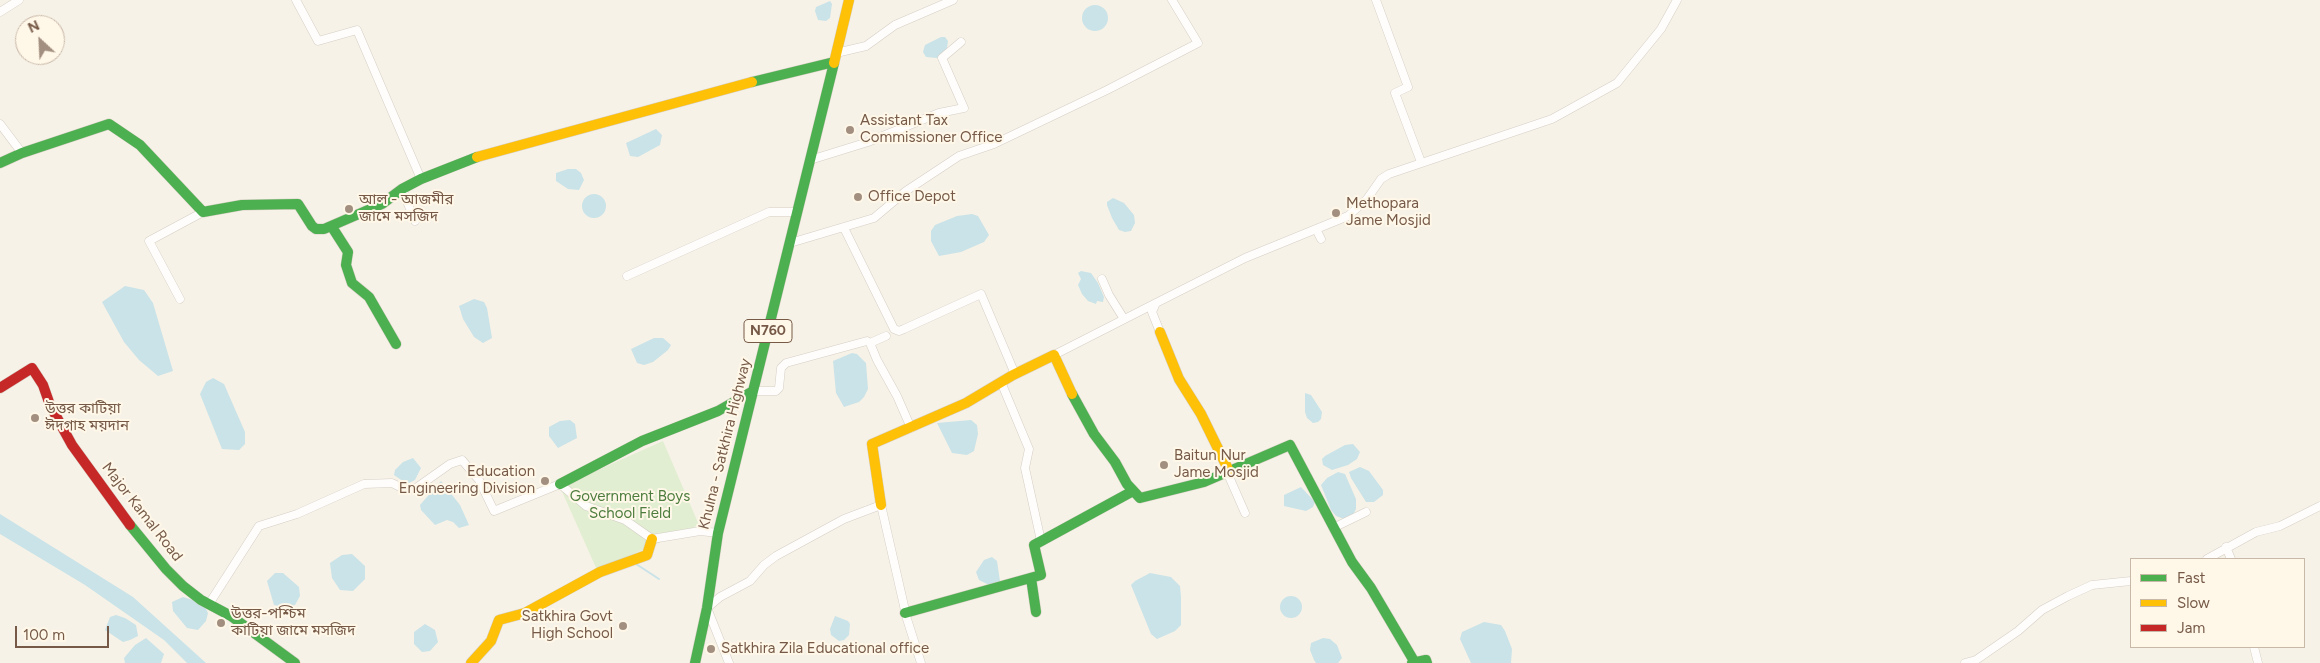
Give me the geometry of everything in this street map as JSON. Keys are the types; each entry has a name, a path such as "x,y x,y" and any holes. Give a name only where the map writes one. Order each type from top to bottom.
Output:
{"main road":[{"name":"Khulna - Satkhira Highway","path":"695,663 707,608 718,533 849,0"},
{"path":"0,163 22,153 109,124 140,145 203,212 242,205 298,204 316,229 332,226 382,204 402,189 421,179 509,147 542,141 835,58"},
{"path":"332,226 348,252 346,265 352,283 369,297 380,313 396,344"},
{"path":"1160,332 1179,379 1201,414 1228,472"},
{"path":"881,506 872,444 966,403 1015,374 1054,355 1073,396 1094,434 1133,491 1140,498 1204,482 1290,445 1333,528 1412,662 1426,660 1427,663"},
{"name":"Major Kamal Road","path":"0,388 32,368 43,385 50,405 72,445 135,532 173,577 209,604 231,616 295,663"},
{"path":"560,484 642,441 718,410 754,391"},
{"path":"905,612 1041,575 1034,545 1133,491"},
{"path":"471,663 491,641 499,620 525,613 600,572 647,555 652,539"},
{"path":"1032,578 1034,588 1033,600 1036,612"}],"street":[{"path":"0,12 19,0"},
{"path":"296,0 318,41 357,30 421,179"},
{"path":"835,58 866,46 895,25 953,0"},
{"path":"790,243 874,218 906,191 959,156 994,144 1107,90 1198,43 1172,0"},
{"path":"1376,0 1408,86 1395,93 1421,162"},
{"path":"1054,355 1124,320 1130,314 1245,258 1348,216 1367,199 1381,179 1421,162 1552,119 1617,83 1660,29 1677,0"},
{"path":"810,160 868,142 939,113 964,108 942,58 961,42"},
{"path":"0,124 22,153"},
{"path":"402,189 415,222"},
{"path":"180,299 149,241 203,212"},
{"path":"627,276 769,212 798,212"},
{"path":"844,228 894,329 898,331 904,329 981,294 1015,374"},
{"path":"1316,230 1321,240"},
{"path":"1102,279 1108,295 1124,320"},
{"path":"1156,303 1152,312 1160,332"},
{"path":"754,391 776,391 779,388 781,368 786,363 867,341 870,343 886,336"},
{"path":"870,343 876,360 897,396 911,428"},
{"path":"1001,382 1030,449 1025,468 1041,541"},
{"path":"209,604 259,526 297,514 364,484 392,483 406,490 416,488 450,464 462,460 479,480 494,511 560,484 586,506 625,520 652,539 700,531 718,533"},
{"path":"1228,472 1245,513"},
{"path":"729,663 707,608 720,596 750,581 776,556 844,519 881,506 905,612 921,663"},
{"path":"2209,558 2256,532 2280,526 2320,506"},
{"path":"1333,528 1366,512"},
{"path":"2226,547 2231,558"},
{"path":"1965,663 1976,660 2018,631 2042,610 2068,596 2092,585 2130,581"},
{"path":"2254,648 2258,663"}],"green space":[{"name":"Government Boys School Field","path":"663,441 699,525 597,570 560,487"}],"water":[{"path":"830,1 832,4 830,18 826,21 818,20 815,11 816,7"},
{"path":"1095,5 1104,9 1108,18 1104,27 1095,31 1086,27 1082,18 1086,9"},
{"path":"945,37 948,41 947,48 937,58 926,57 923,52 925,45"},
{"path":"656,129 662,135 660,145 638,157 630,156 626,143"},
{"path":"568,169 576,169 581,173 584,180 579,190 568,189 556,181 556,173"},
{"path":"594,194 603,197 606,206 603,215 594,218 585,215 582,206 585,197"},
{"path":"1113,198 1124,203 1134,215 1135,223 1131,231 1119,230 1112,218 1107,202"},
{"path":"972,214 978,216 989,235 984,242 961,252 939,256 931,241 931,231 935,225 957,216"},
{"path":"1081,271 1091,273 1104,297 1103,302 1097,301 1096,304 1088,301 1082,294 1078,285 1081,279 1078,273"},
{"path":"125,286 144,290 153,303 173,371 158,376 139,360 124,342 102,302"},
{"path":"474,299 484,302 487,308 492,338 483,343 474,337 463,319 459,306"},
{"path":"654,338 663,338 671,345 668,350 653,362 644,365 637,363 631,349"},
{"path":"852,353 857,354 866,363 868,389 859,402 844,407 836,393 833,361"},
{"path":"213,378 224,384 245,432 245,444 239,450 222,449 200,394 206,382"},
{"path":"1305,393 1311,395 1322,412 1321,419 1318,422 1313,423 1307,418 1305,412"},
{"path":"570,420 575,424 577,438 558,448 549,436 549,427 560,421"},
{"path":"971,420 977,425 978,434 974,451 967,455 952,453 937,423"},
{"path":"1353,444 1360,452 1357,459 1348,465 1332,470 1323,465 1322,459 1325,456 1345,445"},
{"path":"413,458 421,468 415,480 407,484 394,475 395,470 403,462"},
{"path":"1360,467 1369,471 1383,490 1383,495 1374,502 1366,502 1351,478 1349,472"},
{"path":"1338,472 1345,474 1356,499 1356,509 1353,515 1344,519 1336,516 1331,510 1321,485 1327,478"},
{"path":"441,481 460,505 469,525 459,528 453,522 447,520 435,525 421,510 420,505"},
{"path":"1301,487 1315,502 1313,507 1306,511 1284,506 1284,495"},
{"path":"0,514 133,597 206,663 187,663 164,640 85,585 0,534"},
{"path":"352,554 365,566 365,579 353,591 340,590 332,578 330,563 342,555"},
{"path":"992,557 997,561 1000,581 996,584 987,584 979,580 976,572 984,560"},
{"path":"275,573 283,573 299,587 300,596 295,605 288,608 274,605 267,581"},
{"path":"1150,573 1171,577 1180,586 1181,625 1175,631 1157,639 1151,634 1131,585"},
{"path":"1291,596 1299,599 1302,607 1299,615 1291,618 1283,615 1280,607 1283,599"},
{"path":"183,597 196,601 208,613 206,621 198,630 187,628 173,611 172,602"},
{"path":"116,615 136,625 138,636 123,642 105,630 110,617"},
{"path":"835,616 848,621 850,624 849,635 844,640 839,641 831,635 830,629"},
{"path":"1484,622 1501,625 1505,631 1512,649 1511,663 1471,663 1460,639 1462,632"},
{"path":"425,624 435,630 438,642 430,651 422,652 414,644 414,632"},
{"path":"146,638 164,654 161,663 125,663 124,658 135,645"},
{"path":"1323,638 1330,639 1337,645 1342,658 1338,663 1316,663 1314,660 1310,650 1311,643"}],"waterway":[{"path":"636,564 659,579"}],"traffic: fast":[{"path":"752,82 834,62"},
{"path":"695,663 707,608 718,533 834,63"},
{"path":"0,163 22,153 109,124 140,145 203,212 242,205 298,204 312,226 316,229 324,229 382,204 402,189 421,179 477,157"},
{"path":"332,227 348,252 346,265 352,283 369,297 396,344"},
{"path":"560,484 642,441 718,411 753,391"},
{"path":"1072,394 1094,434 1115,462 1127,484 1140,498 1204,482 1290,445 1352,562 1371,588 1414,661"},
{"path":"905,613 1041,575 1034,545 1133,491"},
{"path":"130,525 166,569 183,586 201,600 231,616 295,663"},
{"path":"1031,578 1036,612"},
{"path":"1412,663 1426,660 1427,663"}],"traffic: slow":[{"path":"834,63 849,0"},
{"path":"477,157 752,82"},
{"path":"1160,332 1179,379 1201,414 1229,471"},
{"path":"881,505 872,444 966,403 1013,375 1054,355 1072,394"},
{"path":"471,663 491,641 499,620 525,613 600,572 647,555 652,539"}],"traffic: jam":[{"path":"0,388 32,368 43,385 50,405 72,445 130,525"}],"place":[{"name":"Assistant Tax Commissioner Office","path":"850,130"},
{"name":"Office Depot","path":"858,197"},
{"name":"আল - আজমীর জামে মসজিদ","path":"349,209"},
{"name":"Methopara Jame Mosjid","path":"1336,213"},
{"name":"উত্তর কাটিয়া ঈদগাহ ময়দান","path":"35,418"},
{"name":"Baitun Nur Jame Mosjid","path":"1164,465"},
{"name":"Education Engineering Division","path":"545,481"},
{"name":"উত্তর-পশ্চিম কাটিয়া জামে মসজিদ","path":"221,623"},
{"name":"Satkhira Govt High School","path":"623,626"},
{"name":"Satkhira Zila Educational office","path":"711,649"}]}
